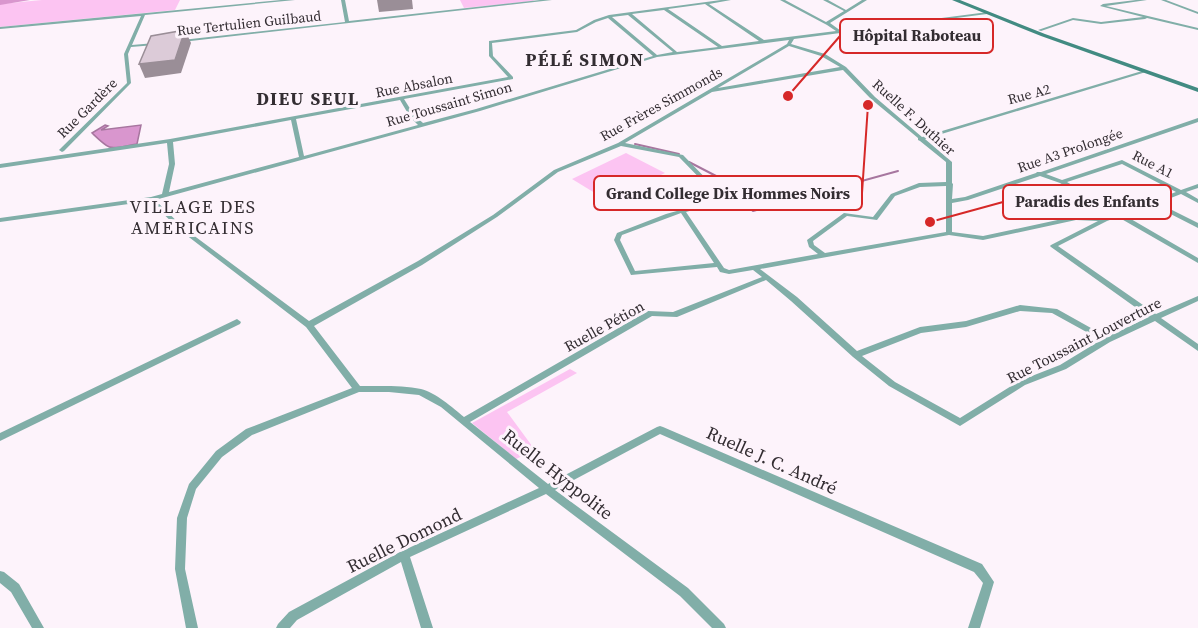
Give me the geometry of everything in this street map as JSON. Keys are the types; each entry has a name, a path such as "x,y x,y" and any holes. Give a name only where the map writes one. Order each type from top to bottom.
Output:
{"main road":[{"path":"955,0 1198,84"},
{"path":"965,0 991,13 1144,72 1198,90"}],"street":[{"path":"0,28 293,0"},
{"path":"343,0 347,22"},
{"name":"Rue Tertulien Guilbaud","path":"172,42 550,0"},
{"name":"Rue Absalon","path":"0,166 170,141 402,100 511,78 491,56 490,42 577,31 609,16 729,0"},
{"path":"782,0 840,32"},
{"path":"825,0 846,11"},
{"path":"827,24 865,0"},
{"path":"1100,0 1102,6"},
{"path":"1102,6 1145,0"},
{"path":"1163,0 1198,13"},
{"path":"705,3 762,41"},
{"path":"1102,6 1198,29"},
{"path":"665,9 721,46"},
{"path":"789,45 792,38 991,13"},
{"path":"629,14 675,52"},
{"name":"Rue Gardère","path":"62,150 129,83 126,54 143,15"},
{"path":"609,16 656,56"},
{"path":"1040,30 1065,20 1123,22 1145,18"},
{"name":"Rue Toussaint Simon","path":"0,220 151,199 422,125 656,56 792,38"},
{"name":"Rue Tertulien Guilbaud","path":"130,46 161,43"},
{"name":"Ruelle F. Duthier","path":"789,45 823,55 844,68 873,98 949,162 949,233"},
{"name":"Rue Frères Simmonds","path":"309,325 495,216 556,171 620,144 789,45"},
{"path":"708,91 844,68"},
{"name":"Rue A2","path":"920,139 1144,72"},
{"path":"402,100 412,116 422,125"},
{"path":"293,119 302,157"},
{"name":"Rue A3 Prolongée","path":"950,201 966,199 1198,120"},
{"path":"165,195 172,164 170,141"},
{"path":"620,144 681,156 719,194 719,200 715,202 684,213 668,215 619,234 617,240 633,273 719,265"},
{"name":"Rue A1","path":"1062,182 1122,162 1198,201"},
{"path":"1039,173 1062,182 1198,261"},
{"path":"823,255 811,246 810,240 846,214 875,219 893,195 919,185 950,183"},
{"path":"1198,186 1105,220 1053,246 1198,348"},
{"path":"151,199 183,230 309,325 358,389 249,432 219,454 192,487 182,518 180,569 192,628"},
{"path":"1154,203 1198,226"},
{"path":"684,213 722,270 729,272 949,233 983,238 1076,218 1105,220"},
{"name":"Rue Toussaint Louverture","path":"754,267 892,384 960,422 1022,383 1063,367 1107,340 1198,298"},
{"name":"Ruelle Pétion","path":"464,421 651,313 674,315 765,278"},
{"path":"856,355 920,330 966,324 1020,308 1054,311 1107,340"},
{"path":"0,436 237,322"},
{"name":"Ruelle Hyppolite","path":"358,389 421,392 444,405 547,489 684,592 720,628"},
{"name":"Ruelle J. C. André","path":"547,489 660,430 967,564 985,575 989,582 974,628"},
{"name":"Ruelle Domond","path":"282,628 293,616 404,555 547,489"},
{"path":"404,555 427,628"},
{"path":"0,576 15,588 38,628"}],"shaded area":[{"path":"42,0 180,0 175,10 0,27 0,4"},
{"path":"460,0 533,0 534,1 464,8"},
{"path":"105,125 108,126 101,130 141,125 137,144 115,148 107,146 92,133"},
{"path":"626,153 665,173 608,201 572,179"},
{"path":"570,369 577,373 507,412 535,450 516,459 472,423"}],"building":[{"path":"185,30 175,60 139,64 151,36"}],"waterway":[{"path":"0,2 26,0"},
{"path":"635,144 679,154"},
{"path":"689,162 718,177 717,180 753,211 898,171"}],"place":[{"name":"Hôpital Raboteau","path":"788,96"},
{"name":"Grand College Dix Hommes Noirs","path":"868,105"},
{"name":"Paradis des Enfants","path":"930,222"}],"district":[{"name":"PÉLÉ SIMON","path":"585,59"},
{"name":"DIEU SEUL","path":"308,98"},
{"name":"VILLAGE DES AMERICAINS","path":"193,216"}]}
